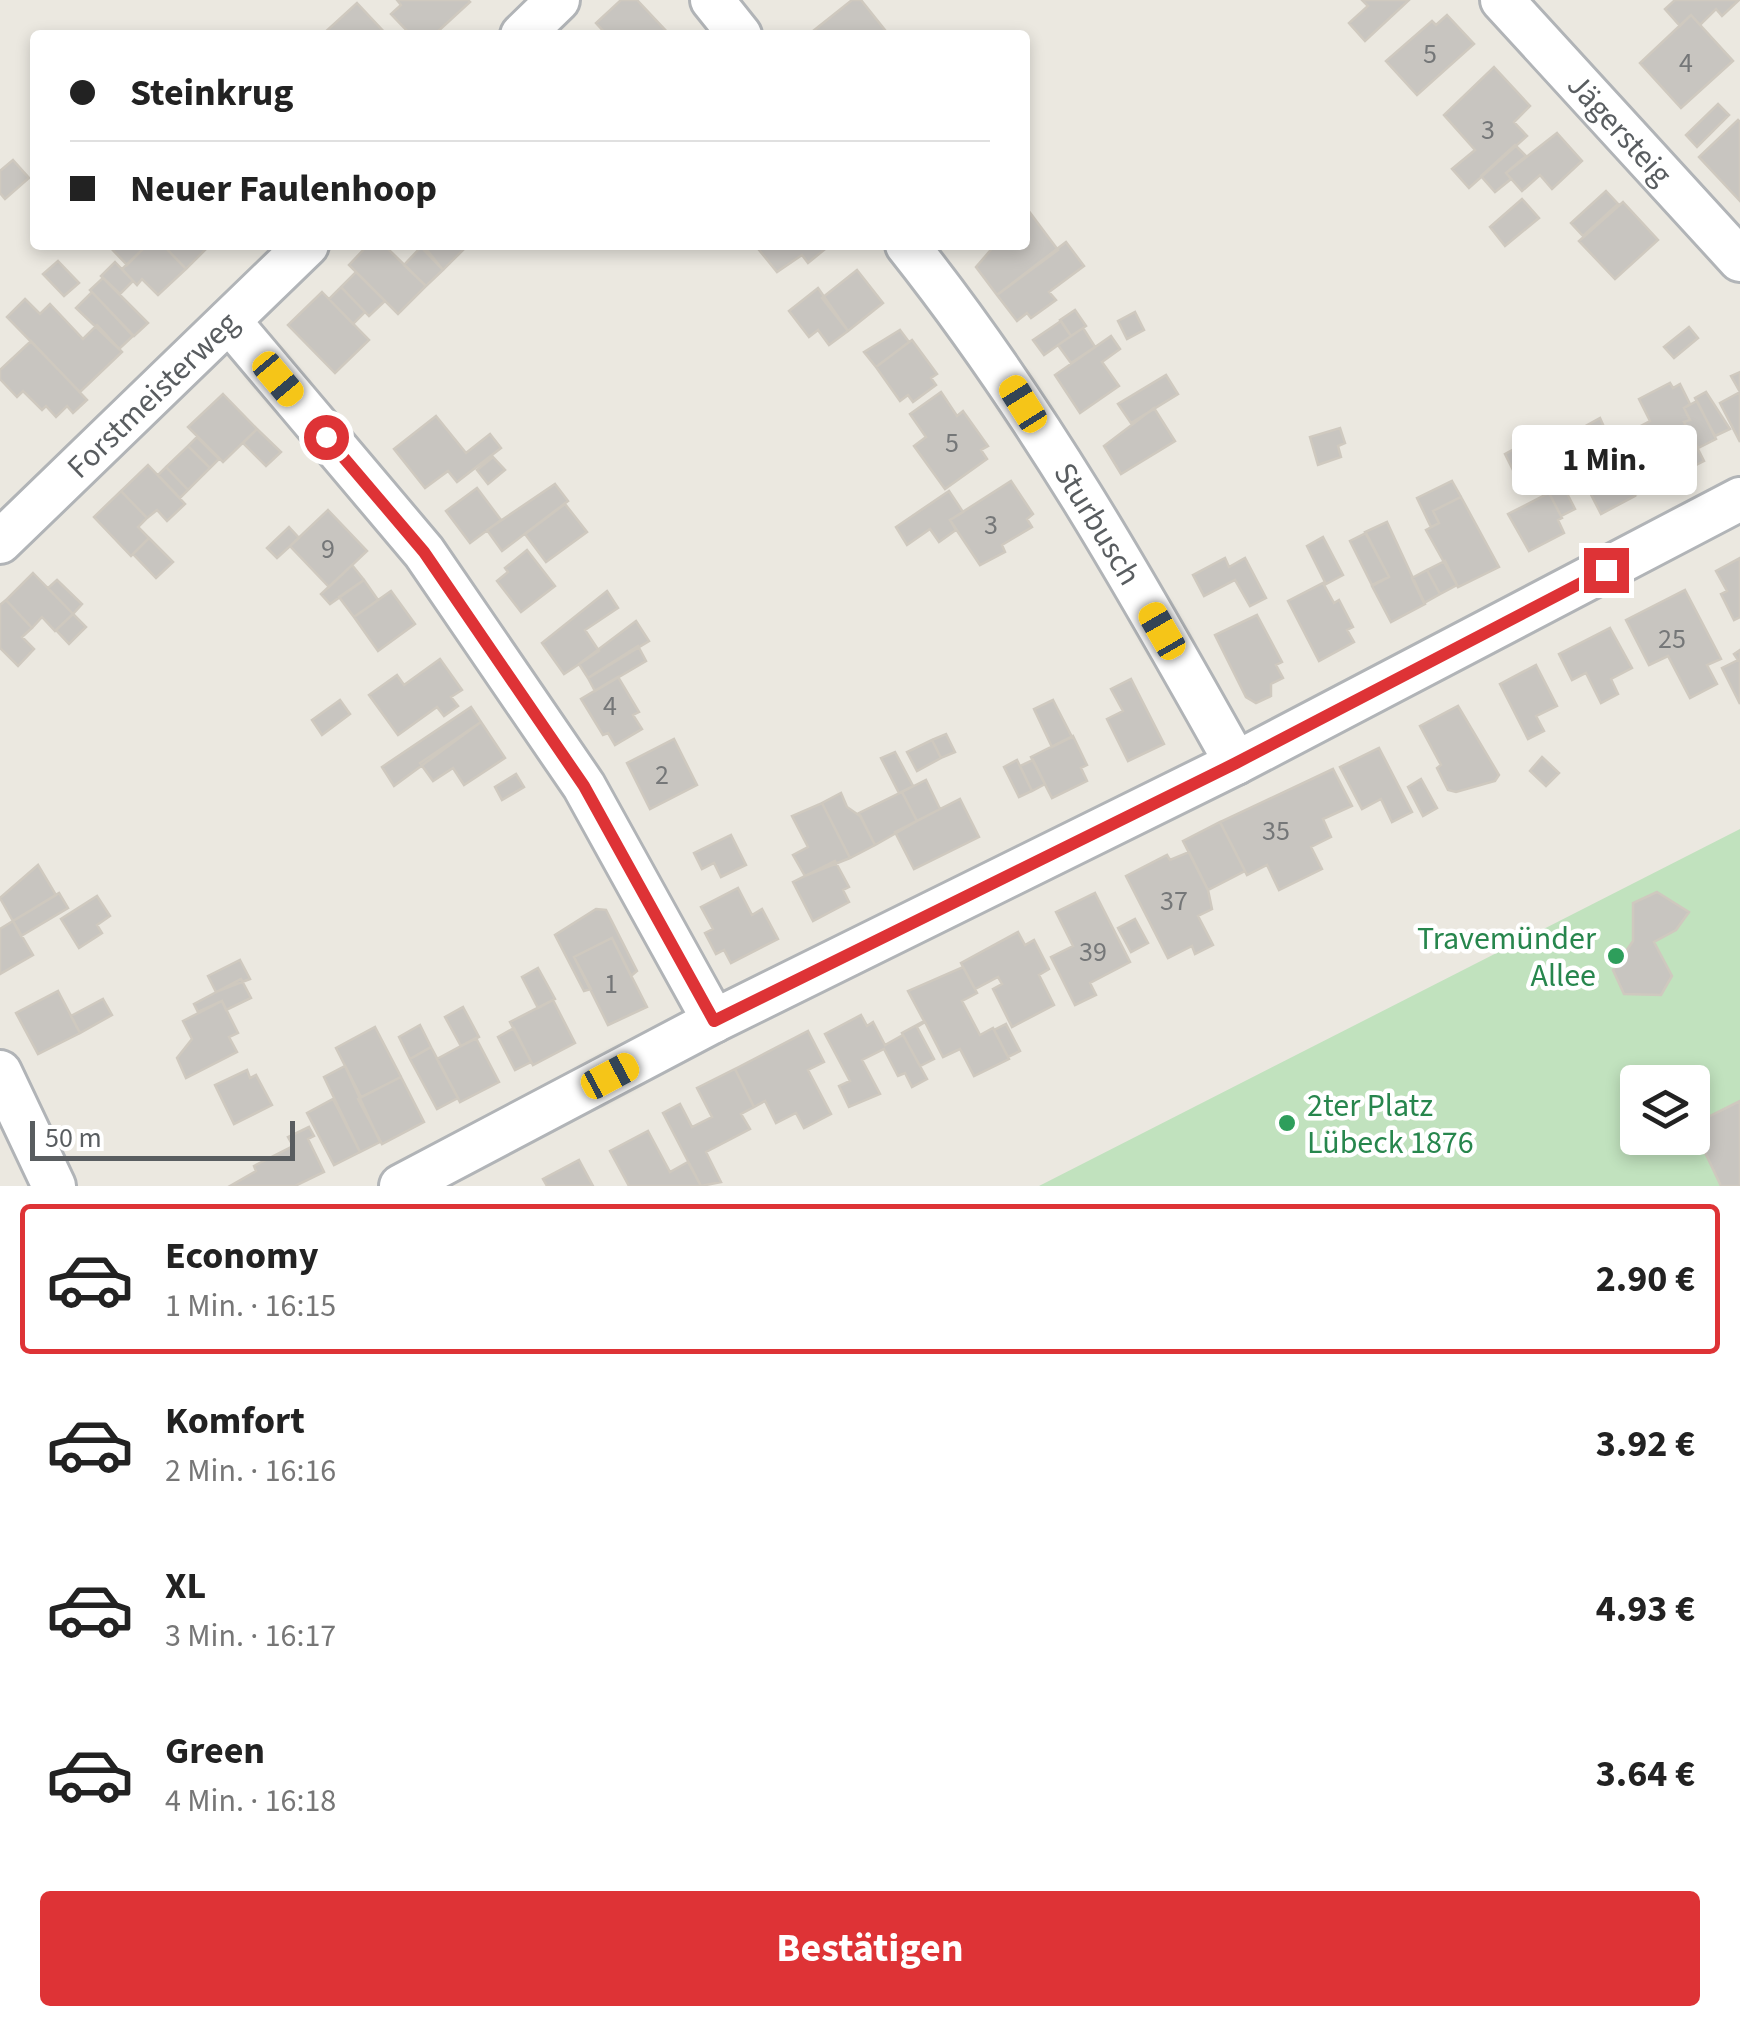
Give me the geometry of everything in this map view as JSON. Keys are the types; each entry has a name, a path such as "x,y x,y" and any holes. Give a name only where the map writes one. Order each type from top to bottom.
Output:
{"street":[{"path":"527,30 558,0"},
{"path":"712,0 736,30"},
{"name":"Jägersteig","path":"1502,0 1740,260"},
{"name":"Forstmeisterweg","path":"0,542 302,250"},
{"name":"Sturbusch","path":"911,250 982,340 1013,388 1125,565 1236,763"},
{"path":"228,321 424,552 584,786 714,1021"},
{"path":"402,1186 714,1021 1236,763 1740,499"},
{"path":"0,1072 54,1186"}],"green space":[{"name":"Travemünder Allee","path":"1740,829 1740,1186 1039,1186"}],"building":[{"path":"397,0 470,2 439,30 406,30 391,14 401,5"},
{"path":"621,0 637,0 665,30 602,30 596,23"},
{"path":"852,0 861,0 885,30 814,30"},
{"path":"1362,0 1409,0 1365,41 1349,23 1368,6"},
{"path":"1675,0 1739,0 1722,16 1716,9 1700,25 1691,15 1680,26 1665,9"},
{"path":"357,3 382,30 327,30"},
{"path":"1447,15 1474,44 1417,95 1386,61 1432,21 1436,25"},
{"path":"1691,15 1733,61 1681,108 1640,63"},
{"path":"1494,67 1530,106 1514,122 1527,136 1469,188 1452,169 1475,150 1444,115"},
{"path":"1718,104 1729,115 1697,147 1686,135"},
{"path":"1740,122 1740,201 1699,157"},
{"path":"1557,133 1582,161 1552,189 1540,175 1522,191 1506,173"},
{"path":"1515,145 1526,156 1506,173 1511,179 1495,192 1481,176"},
{"path":"13,160 29,178 5,199 0,193 0,171"},
{"path":"1606,191 1618,204 1583,236 1571,223"},
{"path":"1522,199 1539,218 1505,246 1490,227"},
{"path":"1623,202 1658,240 1615,279 1579,241"},
{"path":"1030,213 1058,250 997,295 976,267 991,250 1030,250"},
{"path":"1066,242 1084,266 1049,292 1056,300 1031,318 1027,313 1017,321 997,295"},
{"path":"113,250 142,250 127,265"},
{"path":"142,250 168,250 186,269 158,295 142,279 137,285 122,269"},
{"path":"168,250 205,250 186,269"},
{"path":"363,250 389,250 426,286 398,314 349,265"},
{"path":"418,250 424,250 443,270 426,286 404,265"},
{"path":"427,250 463,250 443,270"},
{"path":"759,250 824,250 808,263 802,255 777,272"},
{"path":"58,261 79,283 64,296 43,274"},
{"path":"115,262 133,281 120,294 101,276"},
{"path":"857,270 883,303 848,331 822,298"},
{"path":"356,272 385,301 369,316 341,287"},
{"path":"103,278 148,323 134,336 90,290"},
{"path":"341,287 365,312 353,324 329,299"},
{"path":"818,288 848,331 829,345 818,330 809,337 789,311"},
{"path":"92,292 133,336 119,349 76,308"},
{"path":"322,292 369,340 335,373 288,325"},
{"path":"25,299 40,314 50,304 83,339 97,325 122,352 80,392 7,317"},
{"path":"1075,310 1086,326 1071,336 1060,320"},
{"path":"1135,312 1144,330 1127,339 1118,321"},
{"path":"1061,321 1071,336 1044,355 1033,340"},
{"path":"1689,327 1698,338 1674,358 1664,347"},
{"path":"1083,328 1095,347 1071,363 1058,345"},
{"path":"900,330 909,342 876,367 864,352"},
{"path":"1111,336 1120,349 1102,362 1119,386 1080,413 1055,375"},
{"path":"912,340 937,374 931,378 936,385 913,402 908,395 900,401 876,367"},
{"path":"31,341 87,400 73,413 67,406 56,417 46,406 42,410 23,391 17,397 0,379 0,370"},
{"path":"1740,372 1740,392 1731,376"},
{"path":"1166,375 1178,394 1131,423 1118,404"},
{"path":"1670,383 1673,388 1680,384 1690,404 1684,408 1690,420 1684,422 1704,461 1668,479 1649,442 1643,445 1635,429 1650,421 1639,399"},
{"path":"941,392 957,416 963,411 988,446 981,450 987,459 945,489 914,446 926,437 910,414"},
{"path":"1706,392 1730,429 1715,436 1695,398"},
{"path":"1740,392 1740,442 1720,403"},
{"path":"223,394 257,429 223,462 188,427"},
{"path":"1697,401 1716,439 1698,448 1684,422 1690,420 1684,408"},
{"path":"1154,408 1175,441 1121,474 1104,446"},
{"path":"436,416 466,453 490,434 501,448 457,482 448,471 425,488 394,449"},
{"path":"1600,418 1635,496 1601,514 1582,477 1600,468 1596,460 1590,463 1573,433"},
{"path":"1340,428 1345,443 1338,446 1341,457 1318,465 1310,437"},
{"path":"257,429 281,452 266,466 243,443"},
{"path":"197,437 219,459 210,468 188,446"},
{"path":"188,446 210,468 188,490 166,467"},
{"path":"1518,447 1522,455 1543,447 1575,509 1561,516 1539,474 1520,484 1505,454"},
{"path":"493,457 505,470 488,484 477,470"},
{"path":"1639,462 1651,486 1635,495 1622,471"},
{"path":"148,465 185,504 167,521 157,510 147,518 121,491"},
{"path":"166,467 188,490 180,498 158,475"},
{"path":"1011,481 1033,514 1027,519 1032,527 1002,545 1005,552 980,565 950,520"},
{"path":"1452,481 1461,497 1433,511 1439,523 1431,527 1417,498"},
{"path":"555,484 568,501 502,551 487,530"},
{"path":"477,488 501,520 470,543 446,511"},
{"path":"121,491 147,518 138,527 149,538 131,556 94,517"},
{"path":"949,491 963,512 950,520 956,530 939,542 930,529 907,545 896,527"},
{"path":"1549,493 1562,518 1558,520 1564,533 1529,551 1508,514"},
{"path":"1461,497 1499,567 1458,587 1426,530 1439,523 1433,511"},
{"path":"565,504 587,532 546,562 525,534"},
{"path":"328,510 367,551 329,587 290,546"},
{"path":"1387,522 1425,604 1391,622 1372,586 1389,577 1365,532"},
{"path":"289,527 299,538 277,558 267,548"},
{"path":"1366,533 1389,577 1372,585 1350,541"},
{"path":"1323,537 1343,575 1326,584 1307,546"},
{"path":"149,538 173,562 156,578 133,554"},
{"path":"527,550 555,586 521,612 497,581 508,572 505,568"},
{"path":"1225,558 1229,567 1245,558 1266,598 1250,606 1235,580 1204,596 1193,575"},
{"path":"1740,558 1740,617 1734,620 1721,594 1727,591 1716,571"},
{"path":"1445,561 1457,585 1440,594 1427,570"},
{"path":"352,565 364,580 330,604 321,594"},
{"path":"1427,570 1440,594 1424,603 1412,578"},
{"path":"33,573 73,614 55,631 42,617 32,628 6,600"},
{"path":"57,580 82,604 73,614 48,588"},
{"path":"364,580 378,600 354,617 339,597"},
{"path":"1323,583 1334,603 1339,600 1353,627 1347,630 1354,642 1319,661 1288,601"},
{"path":"1685,590 1721,659 1707,665 1717,684 1690,698 1668,656 1649,665 1626,620"},
{"path":"391,591 415,624 378,651 354,617"},
{"path":"607,591 618,608 585,630 599,651 564,674 542,643"},
{"path":"6,600 32,628 22,637 34,649 18,666 0,648 0,605"},
{"path":"73,614 86,627 69,644 56,630"},
{"path":"1257,615 1282,662 1276,665 1283,678 1271,684 1271,696 1256,703 1246,697 1215,635"},
{"path":"636,621 649,641 588,678 579,664"},
{"path":"1610,628 1632,668 1611,679 1618,694 1601,703 1586,673 1572,680 1559,654"},
{"path":"638,646 646,661 595,691 588,678"},
{"path":"1740,650 1740,704 1722,668 1738,660 1734,654"},
{"path":"440,659 462,690 451,697 458,706 444,716 437,707 398,735 369,695 397,675 404,685"},
{"path":"1536,665 1557,706 1536,716 1544,731 1528,739 1500,684"},
{"path":"618,677 639,712 633,715 642,729 615,745 608,733 603,735 581,699"},
{"path":"1131,679 1164,744 1128,761 1107,719 1123,711 1111,689"},
{"path":"340,700 350,714 322,735 312,720"},
{"path":"1053,700 1072,737 1052,747 1034,709"},
{"path":"1458,706 1499,775 1495,781 1456,792 1448,790 1437,768 1441,765 1420,726"},
{"path":"471,707 481,722 394,786 382,767"},
{"path":"481,722 505,758 464,785 453,768 433,781 420,763"},
{"path":"946,734 955,752 941,758 932,740"},
{"path":"1073,736 1087,765 1081,768 1087,781 1052,798 1031,757"},
{"path":"674,739 697,785 650,809 627,763"},
{"path":"932,740 941,758 917,771 907,752"},
{"path":"1379,748 1412,812 1392,822 1381,799 1362,809 1340,767"},
{"path":"895,752 913,786 899,793 881,758"},
{"path":"1542,757 1559,773 1546,786 1530,771"},
{"path":"1017,760 1032,791 1019,797 1004,767"},
{"path":"1033,760 1045,784 1032,791 1020,766"},
{"path":"1333,769 1352,806 1323,819 1331,837 1311,847 1322,869 1279,890 1267,865 1247,875 1220,822"},
{"path":"516,774 524,787 502,800 495,787"},
{"path":"1421,779 1437,808 1423,816 1408,787"},
{"path":"926,780 940,809 917,821 902,792"},
{"path":"902,792 917,821 875,845 859,813"},
{"path":"841,793 847,807 860,816 875,845 850,858 822,803"},
{"path":"960,799 979,837 914,869 895,832"},
{"path":"822,803 850,858 805,876 793,855 808,847 792,816"},
{"path":"1220,822 1245,871 1208,890 1183,841"},
{"path":"731,835 746,865 721,877 714,863 702,869 694,853"},
{"path":"1189,852 1208,890 1212,909 1198,916 1213,945 1195,954 1192,946 1168,958 1126,876 1167,855 1170,860"},
{"path":"835,861 849,887 843,890 849,902 813,921 793,882"},
{"path":"38,865 56,895 13,921 0,898"},
{"path":"738,888 752,915 762,909 778,939 731,963 724,950 716,954 705,933 713,929 701,907"},
{"path":"1657,892 1689,912 1676,930 1654,942 1672,976 1661,995 1624,994 1613,970 1633,941 1633,903"},
{"path":"59,893 68,908 21,936 13,921"},
{"path":"1095,893 1130,962 1090,983 1096,995 1075,1005 1051,957 1073,946 1056,912"},
{"path":"97,896 110,916 97,925 102,933 79,948 61,919"},
{"path":"596,909 606,910 637,971 631,976 612,938 574,957 591,989 584,991 555,935"},
{"path":"1135,919 1148,943 1131,952 1118,928"},
{"path":"13,921 33,955 0,974 0,929"},
{"path":"1018,932 1025,945 1034,940 1049,969 1039,975 1054,1005 1012,1027 993,989 1002,984 998,977 975,989 961,963"},
{"path":"612,938 647,1007 608,1025 574,957"},
{"path":"240,960 250,979 216,992 208,976"},
{"path":"963,967 977,993 962,1001 980,1035 993,1028 1009,1059 974,1076 960,1049 943,1057 925,1022 917,1027 934,1059 920,1066 902,1033 924,1021 908,991"},
{"path":"538,968 555,999 538,1008 522,977"},
{"path":"241,979 251,998 226,1010 222,1001 198,1012 194,1004"},
{"path":"58,991 80,1033 38,1054 16,1013"},
{"path":"103,999 112,1015 80,1033 71,1016"},
{"path":"553,1000 575,1043 533,1065 510,1022"},
{"path":"222,1001 238,1033 229,1037 237,1052 186,1078 177,1058 192,1039 183,1021"},
{"path":"463,1007 479,1037 461,1046 445,1017"},
{"path":"861,1015 867,1026 873,1022 885,1045 903,1035 927,1079 912,1087 905,1073 898,1076 884,1049 862,1060 880,1094 849,1107 839,1086 850,1081 825,1034"},
{"path":"1006,1024 1020,1051 1008,1057 994,1030"},
{"path":"420,1025 431,1047 410,1059 399,1037"},
{"path":"375,1027 401,1077 361,1097 336,1048"},
{"path":"514,1028 531,1062 515,1070 498,1037"},
{"path":"808,1031 824,1062 808,1070 831,1114 804,1128 796,1113 776,1123 765,1101 754,1107 735,1069"},
{"path":"476,1038 499,1082 460,1102 437,1059"},
{"path":"431,1047 458,1098 437,1109 410,1059"},
{"path":"345,1066 380,1142 360,1152 324,1077"},
{"path":"735,1069 754,1107 741,1114 750,1129 706,1152 721,1182 701,1186 663,1113 680,1104 692,1127 712,1117 697,1088"},
{"path":"247,1070 250,1078 256,1075 272,1105 234,1124 215,1085"},
{"path":"401,1077 424,1122 382,1144 358,1099"},
{"path":"333,1099 360,1152 334,1165 307,1113"},
{"path":"1740,1101 1740,1186 1721,1186 1706,1155 1710,1155 1710,1116"},
{"path":"309,1127 314,1136 308,1139 324,1172 295,1186 230,1186 256,1171 254,1166 293,1146 288,1137"},
{"path":"648,1131 670,1172 688,1162 701,1186 629,1186 610,1151"},
{"path":"579,1160 593,1186 547,1186 543,1179"}],"place":[{"name":"Travemünder Allee","path":"1616,956"},
{"name":"2ter Platz Lübeck 1876","path":"1287,1123"}],"route":[{"path":"326,437 424,552 584,786 714,1021 1236,763 1606,570"}]}
